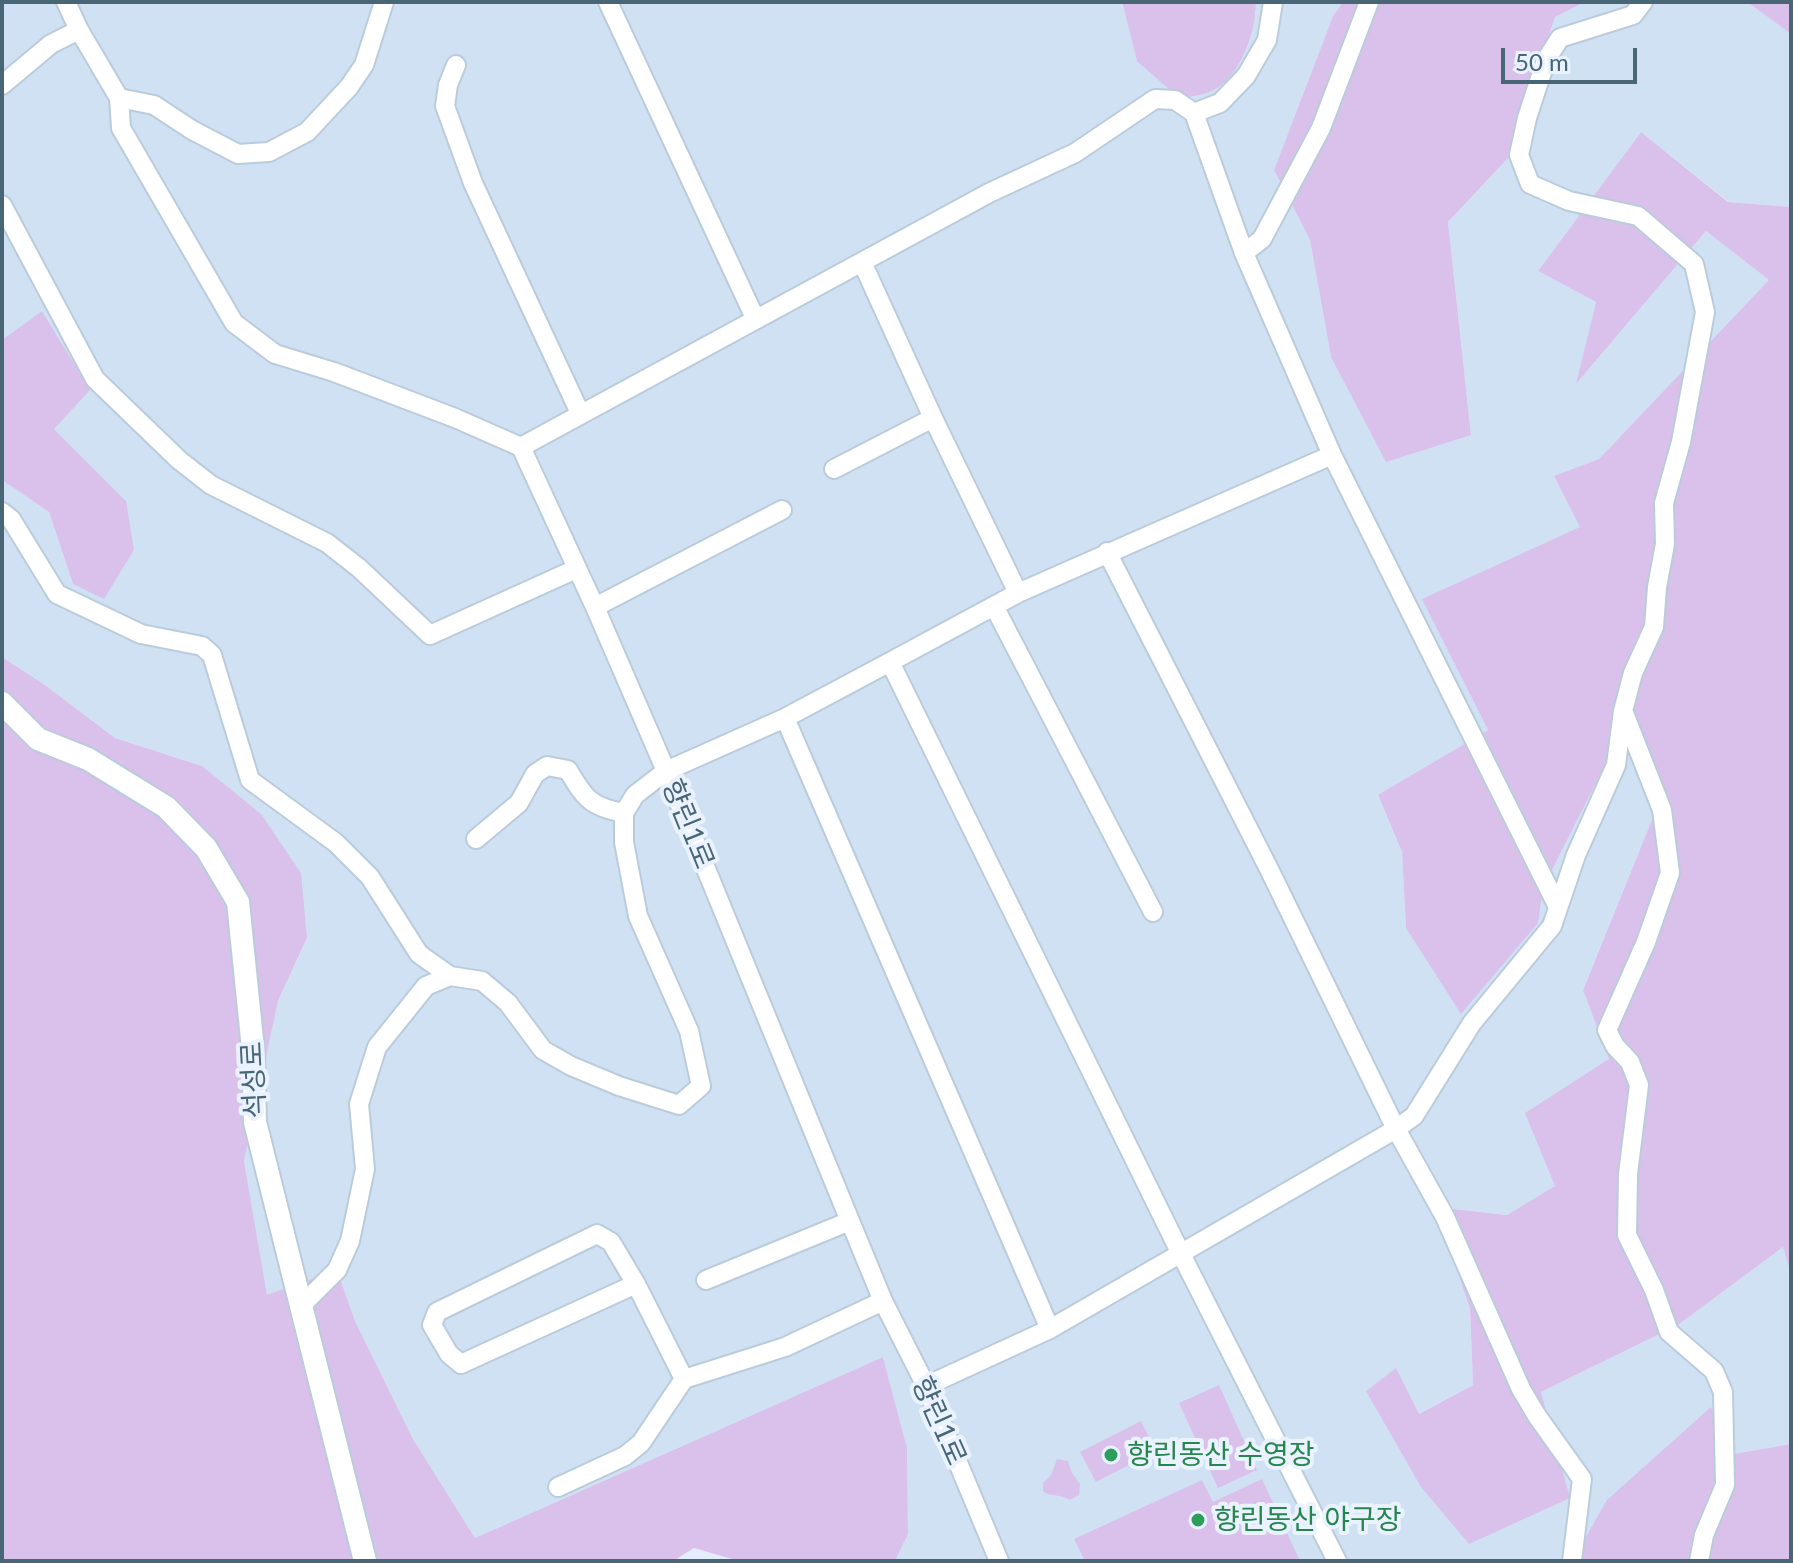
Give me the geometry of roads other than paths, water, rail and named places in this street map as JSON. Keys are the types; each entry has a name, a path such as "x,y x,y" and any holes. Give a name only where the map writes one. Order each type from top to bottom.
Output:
{"street":[{"path":"66,2 119,98 121,128 234,323 275,354 334,372 521,447 989,193 1075,153 1155,99 1175,100 1194,113 1244,253 1332,455 1558,907"},
{"path":"119,98 154,105 192,130 238,154 269,152 307,132 349,87 364,65 384,2"},
{"path":"608,2 755,318"},
{"path":"1194,113 1220,103 1246,76 1267,40 1273,2"},
{"path":"1244,253 1262,239 1321,128 1369,2"},
{"path":"926,1386 1050,1329 1414,1116 1472,1023 1552,926 1576,855 1616,765 1623,711 1633,673 1654,627 1665,544 1664,503 1681,442 1705,312 1694,264 1638,216 1569,201 1530,184 1519,155 1527,118 1546,60 1560,38 1633,15 1643,2"},
{"path":"2,85 51,44 79,30"},
{"path":"456,65 448,85 445,106 473,183 580,413"},
{"path":"2,205 95,379 179,460 211,485 327,543 359,568 430,635 576,569"},
{"path":"862,262 1018,593"},
{"path":"834,469 933,418"},
{"name":"향린1로","path":"521,447 666,771 883,1301 926,1386 999,1561"},
{"path":"2,512 11,519 57,594 141,634 202,646 212,655 250,780 336,843 370,877 419,954 450,976 482,981 508,1003 543,1050 571,1066 619,1086 679,1105 701,1086 689,1031 638,916 624,842 624,813 635,795 666,771 785,718 1018,593 1332,455"},
{"path":"595,607 782,510"},
{"path":"1107,552 1269,869 1396,1129 1445,1217 1521,1389 1582,1479 1572,1561"},
{"path":"994,606 1153,912"},
{"path":"890,662 1180,1252 1337,1561"},
{"name":"석성로","path":"2,703 38,739 88,759 166,807 206,848 238,902 253,1049 255,1122 365,1561"},
{"path":"1623,711 1662,810 1670,873 1646,942 1607,1030 1615,1046 1630,1062 1639,1085 1628,1174 1627,1235 1654,1290 1669,1332 1714,1371 1723,1392 1725,1485 1704,1535 1699,1561"},
{"path":"785,718 1050,1329"},
{"path":"476,839 519,803 535,774 547,766 568,770 581,793 592,804 624,813"},
{"path":"301,1306 337,1270 350,1241 365,1169 359,1104 377,1047 426,986 450,976"},
{"path":"706,1280 850,1221"},
{"path":"636,1284 461,1364 449,1354 432,1325 437,1312 597,1234 611,1242 636,1284 684,1379"},
{"path":"558,1487 625,1456 641,1443 684,1379 785,1347 883,1301"}],"place":[{"name":"향린동산 수영장","path":"1111,1455"},
{"name":"향린동산 야구장","path":"1198,1520"}]}
